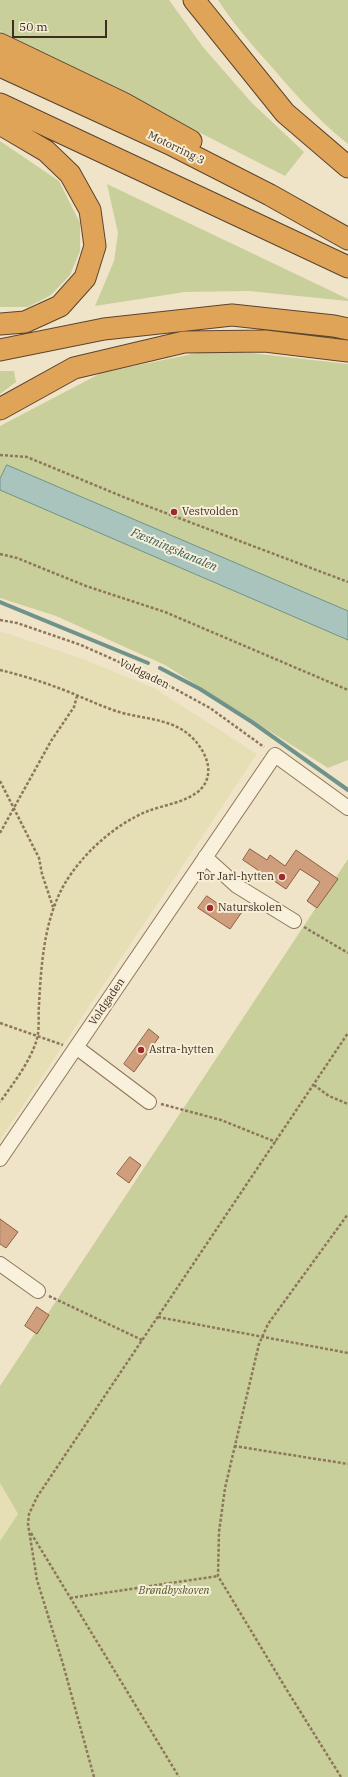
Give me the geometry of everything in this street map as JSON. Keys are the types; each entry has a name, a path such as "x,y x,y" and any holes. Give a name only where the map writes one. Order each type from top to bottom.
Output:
{"highway":[{"path":"194,0 285,113 348,167"},
{"path":"0,44 123,103 187,138 270,195"},
{"name":"Motorring 3","path":"0,66 170,144 270,195 348,238"},
{"path":"0,104 348,268"},
{"path":"0,124 46,151 70,174 90,210 94,246 85,278 60,306 25,322 0,324"},
{"path":"0,350 104,330 232,315 334,326 348,329"},
{"path":"0,409 74,368 184,342 265,341 348,351"}],"street":[{"path":"274,755 348,808"},
{"name":"Voldgaden","path":"0,1159 274,755"},
{"path":"205,857 237,886 294,921"},
{"path":"75,1048 149,1102"},
{"path":"0,1264 38,1291"}],"path":[{"path":"0,454 27,457 126,498 348,582"},
{"path":"0,554 17,558 86,586 165,612 348,690"},
{"name":"Voldgaden","path":"0,620 17,623 81,645 155,678 210,708 274,755"},
{"path":"0,670 64,690 118,712 166,723 181,729 193,738 206,757 207,774 205,782 200,790 187,798 128,820 111,831 64,885 53,907 46,940 36,1041 25,1063 0,1102"},
{"path":"0,833 51,741 74,707 77,696"},
{"path":"0,781 39,858 42,874 53,907"},
{"path":"294,921 348,953"},
{"path":"0,1023 75,1048"},
{"path":"94,1777 63,1664 37,1580 29,1530 29,1514 37,1497 348,1033"},
{"path":"314,1085 329,1096 348,1104"},
{"path":"149,1102 221,1120 276,1142"},
{"path":"341,1777 285,1688 218,1576 219,1532 225,1488 247,1390 262,1336 268,1324 348,1214"},
{"path":"38,1291 142,1340"},
{"path":"158,1317 348,1353"},
{"path":"234,1446 348,1464"},
{"path":"29,1530 179,1777"},
{"path":"70,1598 218,1576"}],"shaded area":[{"path":"0,631 83,659 154,688 257,754 0,1140"},
{"path":"0,1483 18,1514 0,1541"}],"green space":[{"path":"0,0 169,0 203,47 252,103 304,152 285,176 0,31"},
{"path":"218,0 348,0 348,144 317,116 288,86 242,33"},
{"path":"0,141 59,181 80,223 80,251 70,275 51,295 28,307 0,307"},
{"path":"107,184 348,299 348,301 249,291 185,292 95,306 114,261 118,233"},
{"name":"Vestvolden","path":"216,349 348,364 348,760 328,768 165,665 56,616 0,598 0,426 101,373"},
{"path":"0,371 14,371 16,382 0,394"},
{"name":"Brøndbyskoven","path":"348,859 348,1777 0,1777 0,1541 18,1514 0,1483 0,1386"}],"water":[{"name":"Fæstningskanalen","path":"7,465 348,611 348,640 0,490 0,479"}],"building":[{"path":"250,849 267,860 270,855 285,866 296,850 338,879 317,908 307,901 320,882 300,869 286,889 243,860"},
{"path":"207,896 228,911 232,905 242,912 230,929 198,908"},
{"name":"Astra-hytten","path":"149,1029 159,1037 134,1072 124,1064"},
{"path":"130,1157 141,1165 129,1183 117,1174"},
{"path":"0,1219 18,1232 6,1248 0,1244"},
{"path":"37,1307 49,1315 37,1334 25,1326"}],"waterway":[{"path":"0,602 148,663"},
{"path":"160,668 200,689 252,722 348,790"}],"place":[{"name":"Vestvolden","path":"174,512"},
{"name":"Tor Jarl-hytten","path":"282,877"},
{"name":"Naturskolen","path":"210,908"},
{"name":"Astra-hytten","path":"141,1050"}]}
